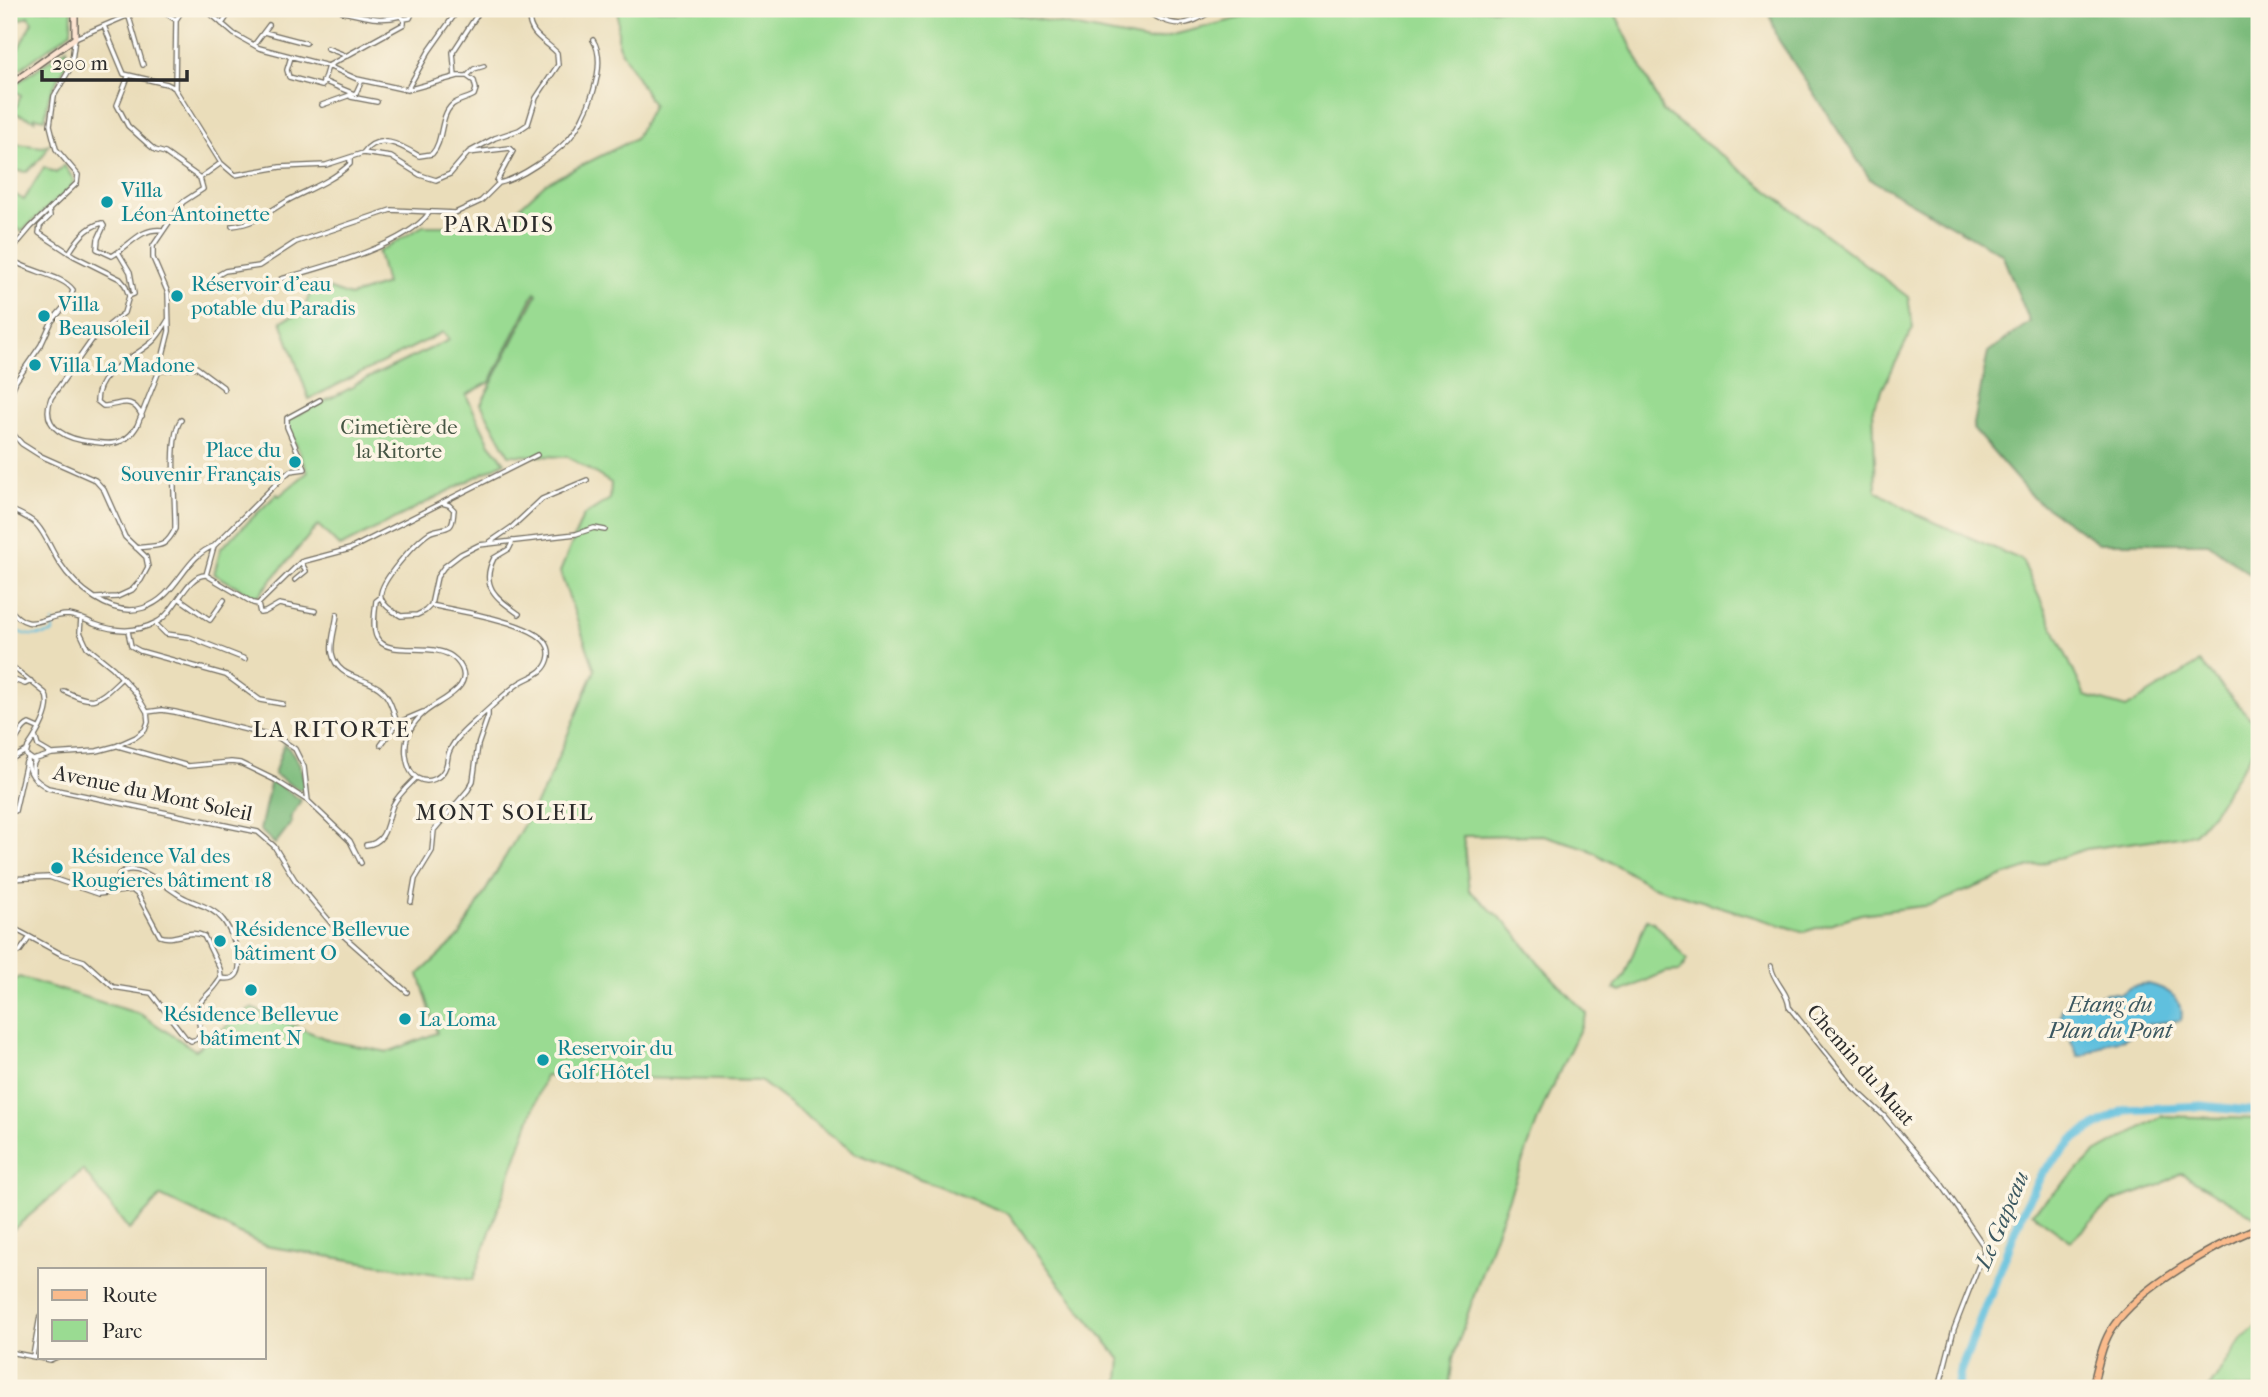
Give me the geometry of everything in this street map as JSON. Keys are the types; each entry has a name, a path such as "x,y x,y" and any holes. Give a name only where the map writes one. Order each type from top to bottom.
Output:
{"main road":[{"path":"2092,1388 2111,1329 2128,1309 2157,1285 2215,1247 2259,1227"}],"street":[{"path":"9,253 31,226 75,186 78,179 57,149 50,125 54,96 71,67 75,9"},
{"path":"9,85 75,38 143,9"},
{"path":"159,9 176,20"},
{"path":"175,89 176,20 183,9"},
{"path":"205,9 254,45 328,66 362,80 407,90 467,76 474,69 484,66"},
{"path":"222,24 232,9"},
{"path":"340,9 374,20 400,16 404,19 410,18 414,9"},
{"path":"455,77 452,57 455,47 481,9"},
{"path":"363,153 391,157 420,176 436,180 450,174 468,153 528,124 539,92 558,65 557,52 530,28 529,17 534,9"},
{"path":"1142,9 1172,24 1179,24 1215,9"},
{"path":"129,16 143,65"},
{"path":"407,90 429,51 453,17"},
{"path":"322,84 328,66 404,24 404,19"},
{"path":"254,45 269,25"},
{"path":"104,26 121,71 128,77 167,83 175,89 221,163 229,172 241,176 280,167 326,165 350,159 363,153 371,145 386,141 398,144 419,156 432,154 442,135 448,110 475,93 474,81 467,76"},
{"path":"264,32 306,43"},
{"path":"215,282 218,275 225,271 259,265 296,242 348,224 399,209 429,213 455,212 481,201 499,183 551,154 568,140 576,129 596,84 599,66 597,45 593,40"},
{"path":"327,48 347,56"},
{"path":"291,57 287,70 289,77 322,84 377,102"},
{"path":"49,210 50,216 40,226 39,233 69,253 120,279 129,296 124,313 94,337 51,398 49,410 56,428 65,437 103,443 125,439 134,431 142,416 167,345 170,317 166,286 152,254 153,246 183,202 203,189 200,178 165,153 155,150 128,126 117,105 128,77"},
{"path":"322,105 356,93 362,80"},
{"path":"468,153 501,147 512,149 512,154 497,181 499,183"},
{"path":"232,226 249,224 286,201 316,188 342,171 350,164 350,159"},
{"path":"200,178 221,163"},
{"path":"281,279 317,269 388,242 415,227 429,213"},
{"path":"69,253 83,233 102,223 104,226 97,249 112,256 140,234 153,229 163,230"},
{"path":"118,252 133,280 134,294 129,296"},
{"path":"9,258 29,270 66,284 72,290 70,300 52,321 41,345 16,381 9,397"},
{"path":"142,416 137,407 129,403 103,406 97,401 97,395 109,375 153,341 170,317"},
{"path":"159,371 196,368 224,390"},
{"path":"9,509 34,523 68,574 96,598 119,610 145,608 165,596 200,554 214,546 290,471 305,469 287,427 287,418 320,400"},
{"path":"9,418 12,433 22,444 41,456 95,480 104,490 125,537 147,562 148,567 132,590 122,596 96,598"},
{"path":"136,548 162,546 175,529 173,447 176,425 181,420"},
{"path":"258,604 301,562 350,549 537,455"},
{"path":"488,544 512,527 542,499 587,480"},
{"path":"381,745 397,723 448,699 457,691 463,673 459,663 445,651 390,647 378,639 374,630 376,601 381,597 382,589 401,560 431,531 449,526 453,520 454,510 442,503"},
{"path":"381,597 393,612 401,616 417,615 431,605 437,578 444,567 479,545 576,534 594,528 605,530"},
{"path":"513,541 509,550 494,558 489,577 496,597 519,614"},
{"path":"206,575 214,546"},
{"path":"295,580 306,571 301,562"},
{"path":"9,608 17,618 28,623 65,615 103,627 128,631 155,623 168,614 192,580 200,575 206,575 258,604"},
{"path":"180,599 210,620 224,600"},
{"path":"258,604 260,613 279,604 315,611"},
{"path":"425,712 408,734 405,745 411,772 416,778 426,781 441,775 454,742 516,685 541,671 549,658 544,640 531,631 514,624 431,605"},
{"path":"337,614 331,651 335,663 341,671 379,688 388,698 397,723"},
{"path":"81,618 80,632 87,647 135,692 147,712 148,722 145,730 133,739 130,746 133,750"},
{"path":"155,623 166,634 189,636 245,659"},
{"path":"128,631 131,646 140,651 226,675 260,700 283,704"},
{"path":"9,664 47,695 49,702 27,749"},
{"path":"9,678 25,684 31,681"},
{"path":"64,691 84,701 94,700 122,678"},
{"path":"411,902 415,879 432,851 434,830 473,781 478,745 488,710"},
{"path":"147,712 175,712 279,737 295,749 304,767 308,801"},
{"path":"9,744 15,742 25,726 29,724 38,728"},
{"path":"15,811 28,757 38,758 39,746 35,736"},
{"name":"Avenue du Mont Soleil","path":"33,777 32,768 38,758 52,754 97,751 133,739"},
{"path":"9,760 32,744 39,746"},
{"name":"Avenue du Mont Soleil","path":"39,746 52,754"},
{"path":"116,746 188,766 240,763 275,780 308,801 350,841 361,863"},
{"name":"Avenue du Mont Soleil","path":"27,749 29,769 33,777 48,788 258,832 274,846 295,880 337,930 407,992"},
{"path":"366,845 380,840 393,805 416,778"},
{"path":"116,891 119,874 131,869 150,876 183,898 216,913 225,921 240,962 234,977 228,980 221,978"},
{"path":"9,879 48,877 96,893 129,889 137,893 156,932 162,937 202,934 220,970 221,978 200,1002 197,1013 201,1033 197,1039 191,1041 150,992 113,986 84,961 61,954 9,926"},
{"path":"9,956 20,951 30,937"},
{"name":"Chemin du Muat","path":"1771,966 1773,976 1788,1000 1789,1007 1854,1088 1884,1116 1938,1179 1983,1245 1984,1252 1954,1329 1938,1388"},
{"path":"33,1356 38,1327"},
{"path":"9,1352 38,1357"}],"green space":[{"path":"16,9 72,9 71,32 9,77 9,67 32,22 29,16 19,20 11,17"},
{"name":"Cimetière de la Ritorte","path":"618,9 985,9 1149,41 1276,9 1613,9 1663,111 1908,297 1913,328 1873,408 1876,491 1918,515 2022,560 2085,696 2126,708 2200,662 2259,728 2259,742 2213,812 2194,834 2086,849 2006,875 1931,905 1861,914 1804,932 1652,886 1586,848 1543,835 1463,836 1469,890 1510,927 1543,968 1587,1014 1545,1102 1491,1245 1453,1358 1449,1388 1118,1388 1121,1360 1059,1283 1009,1214 855,1153 760,1081 545,1076 473,1280 265,1246 161,1196 129,1230 83,1170 9,1233 9,985 19,977 140,1014 195,1050 251,1008 331,1041 388,1052 437,1033 419,974 459,937 546,786 595,670 560,572 583,516 610,499 611,483 568,457 509,455 481,404 537,294 535,292 490,382 466,395 490,444 505,462 340,547 318,525 259,595 254,596 214,574 221,548 277,494 279,496 308,472 288,426 289,419 355,384 449,340 443,332 309,399 281,321 303,312 314,283 350,296 386,284 378,252 423,226 499,226 546,183 635,139 653,105 618,45"},
{"path":"1768,9 2259,9 2259,581 2208,543 2099,543 2033,498 1973,429 1988,352 2030,322 2002,254 1870,179 1778,39"},
{"path":"67,48 67,63 49,96 45,119 35,117 35,120 14,113 21,95 10,88"},
{"path":"9,143 43,147 49,144 43,156 27,172 9,170"},
{"path":"64,165 74,180 72,186 21,232 16,227 12,230 9,225 9,191 24,200 44,167 56,173"},
{"path":"284,744 299,764 304,789 299,790 274,774"},
{"path":"271,780 301,800 290,819 292,822 275,844 260,830"},
{"path":"1647,919 1655,923 1687,960 1680,971 1665,972 1621,992 1614,989 1624,976"},
{"path":"2162,1116 2259,1119 2259,1216 2255,1217 2181,1173 2158,1186 2113,1201 2071,1241 2032,1213 2096,1153"},
{"path":"2259,1323 2259,1388 2209,1388 2241,1340"}],"water":[{"name":"Etang du Plan du Pont","path":"2148,984 2161,988 2178,1000 2181,1020 2149,1024 2124,1039 2109,1042 2078,1056 2060,1018 2062,1009 2100,995 2120,994 2131,987"}],"waterway":[{"path":"9,625 24,634 41,635 53,633 53,622"},
{"name":"Le Gapeau","path":"1957,1388 1960,1372 2022,1213 2042,1173 2076,1137 2125,1110 2202,1106 2259,1112"}],"place":[{"name":"Villa Léon-Antoinette","path":"107,202"},
{"name":"Réservoir d'eau potable du Paradis","path":"177,296"},
{"name":"Villa Beausoleil","path":"44,316"},
{"name":"Villa La Madone","path":"35,365"},
{"name":"Place du Souvenir Français","path":"295,462"},
{"name":"Résidence Val des Rougieres bâtiment 18","path":"57,868"},
{"name":"Résidence Bellevue bâtiment O","path":"220,941"},
{"name":"Résidence Bellevue bâtiment N","path":"251,990"},
{"name":"La Loma","path":"405,1019"},
{"name":"Reservoir du Golf Hôtel","path":"543,1060"}],"district":[{"name":"PARADIS","path":"499,224"},
{"name":"LA RITORTE","path":"332,729"},
{"name":"MONT SOLEIL","path":"505,812"}]}
